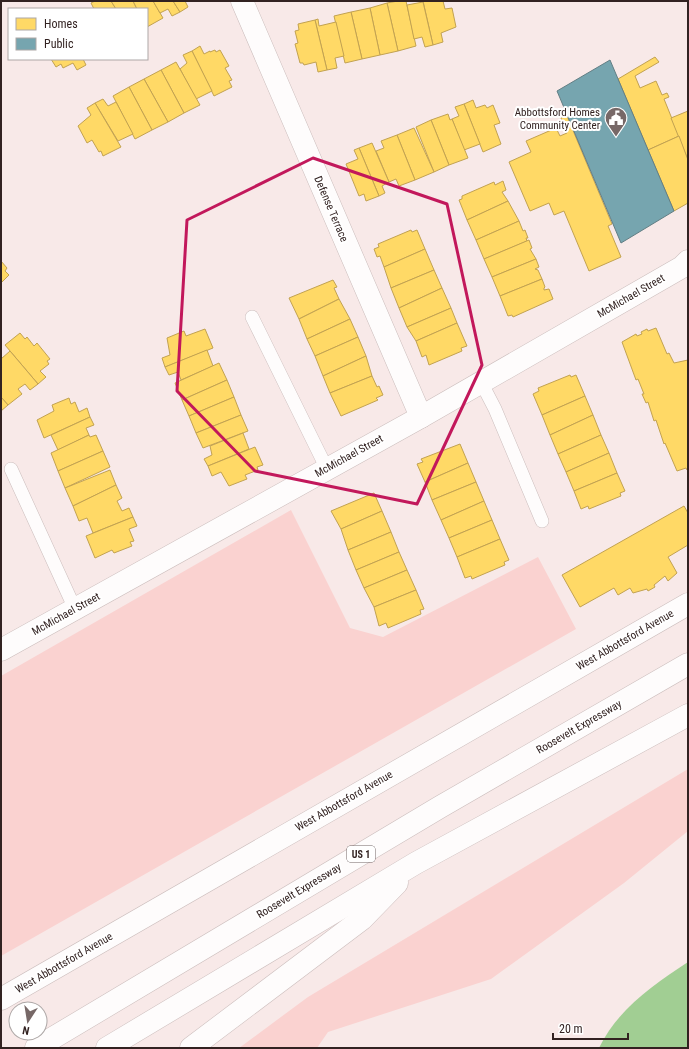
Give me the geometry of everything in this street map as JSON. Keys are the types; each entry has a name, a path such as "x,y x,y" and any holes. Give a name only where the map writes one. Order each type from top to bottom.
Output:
{"main road":[{"name":"Defense Terrace","path":"242,1 421,416"},
{"name":"McMichael Street","path":"1,650 481,382 686,270"},
{"name":"West Abbottsford Avenue","path":"1,999 688,604"},
{"name":"Roosevelt Expressway","path":"36,1048 440,807 688,664"},
{"path":"107,1048 416,863 688,715"},
{"path":"191,1048 362,919 416,863"}],"lane":[{"path":"252,317 328,468"},
{"path":"481,382 495,409 542,521"},
{"path":"11,469 75,609"}],"highlighted area":[{"path":"313,158 447,204 482,365 417,504 255,471 177,391 187,220"}],"shaded area":[{"path":"291,510 350,628 383,637 538,557 576,629 1,956 1,676"},
{"path":"688,769 688,831 624,883 491,979 328,1032 317,1048 239,1048 308,997"},
{"path":"688,962 688,1048 599,1048 616,1021 626,1010 649,989"}],"building: Homes":[{"path":"95,1 111,1 115,8 94,8 91,3"},
{"path":"111,1 133,1 136,8 115,8"},
{"path":"133,1 153,1 163,18 148,26 148,8 136,8"},
{"path":"153,1 173,1 180,12 172,16 168,9 160,13"},
{"path":"173,1 185,1 188,7 180,12"},
{"path":"406,1 416,46 398,51 387,3"},
{"path":"423,1 443,1 445,9 452,8 456,27 441,33 443,42 433,45"},
{"path":"423,2 433,45 425,47 422,37 414,39 407,5"},
{"path":"387,3 398,51 380,55 370,8"},
{"path":"370,8 380,55 362,59 351,12"},
{"path":"351,12 362,59 345,63 334,16"},
{"path":"318,19 319,26 336,22 344,56 335,58 337,68 327,70 315,20"},
{"path":"315,20 327,70 318,72 316,62 304,65 303,63 300,63 295,44 298,43 295,31 299,30 298,24"},
{"path":"200,46 204,54 210,51 215,50 216,52 220,50 229,66 225,68 232,80 229,81 232,87 214,96 192,51"},
{"path":"192,51 212,91 196,99 180,69 187,63 183,55"},
{"path":"655,57 659,62 635,76 640,88 656,81 662,95 667,93 669,97 664,99 679,136 648,150 618,79"},
{"path":"52,60 84,60 86,65 77,70 73,63 63,68 61,64 56,67"},
{"path":"176,62 200,105 184,113 161,70"},
{"path":"161,70 184,113 168,122 144,79"},
{"path":"144,79 168,122 152,130 129,87"},
{"path":"129,87 152,130 135,139 113,96"},
{"path":"103,99 108,106 116,102 133,134 118,141 95,103"},
{"path":"473,100 476,108 485,105 487,108 493,105 500,123 494,125 501,144 483,152 464,104"},
{"path":"95,103 121,147 103,156 92,140 87,143 78,126 91,115 87,108"},
{"path":"464,104 480,144 464,150 452,119 459,116 455,107"},
{"path":"688,111 688,160 671,118"},
{"path":"448,114 450,120 452,119 468,158 449,165 431,120"},
{"path":"567,116 612,224 608,226 621,257 589,271 564,211 554,215 549,203 530,211 509,162 531,152 526,141 556,128 560,136 567,133 561,118"},
{"path":"431,120 449,165 434,172 416,127"},
{"path":"414,128 434,172 415,180 397,135"},
{"path":"397,135 415,180 399,186 396,179 389,182 376,151 384,148 381,141"},
{"path":"679,136 688,160 688,203 674,211 648,150"},
{"path":"372,143 389,182 382,186 385,193 379,196 359,148"},
{"path":"359,148 379,196 366,201 364,194 359,196 346,164 358,159 354,150"},
{"path":"503,181 506,190 502,192 508,201 467,220 459,200 462,199 462,196 494,182 495,185"},
{"path":"508,201 519,221 476,240 467,220"},
{"path":"519,221 523,231 525,230 528,238 526,238 527,241 484,259 476,240"},
{"path":"411,230 412,232 417,230 425,249 384,267 380,256 377,257 374,249 379,247 378,244"},
{"path":"529,240 532,248 530,249 536,259 492,277 484,259"},
{"path":"425,249 434,270 391,288 384,267"},
{"path":"536,259 539,267 535,269 538,270 542,279 500,296 492,277"},
{"path":"1,261 7,268 5,271 9,275 1,283"},
{"path":"434,270 442,288 399,308 391,288"},
{"path":"542,279 545,287 544,290 549,289 553,299 513,317 512,315 508,316 500,296"},
{"path":"333,280 337,287 334,288 339,299 299,319 289,298"},
{"path":"442,288 451,308 407,327 399,308"},
{"path":"339,299 350,319 307,339 299,319"},
{"path":"451,308 457,323 416,341 407,327"},
{"path":"350,319 358,337 315,356 307,339"},
{"path":"457,323 467,346 461,348 462,351 429,365 426,355 422,357 416,341"},
{"path":"656,328 667,354 669,353 674,363 688,360 688,470 686,468 677,471 665,443 664,444 656,420 654,421 648,402 646,403 642,394 644,394 638,379 636,380 622,342 636,334 637,336 642,334 641,332 647,329 648,331"},
{"path":"205,329 213,348 165,367 162,358 170,355 167,338 184,331 186,336"},
{"path":"20,333 25,339 27,337 34,346 37,343 50,359 47,361 49,364 40,371 46,377 38,384 5,345"},
{"path":"358,337 366,356 323,376 315,356"},
{"path":"207,350 213,366 181,380 178,372 169,375 165,367"},
{"path":"10,351 38,384 30,390 25,384 18,389 22,394 8,405 1,397 1,359"},
{"path":"366,356 372,376 330,393 323,376"},
{"path":"219,363 227,380 182,400 175,383"},
{"path":"570,375 571,377 576,375 585,396 542,415 533,394 539,391 538,388"},
{"path":"372,376 383,395 376,398 378,400 341,416 330,393"},
{"path":"227,380 234,397 189,416 182,400"},
{"path":"585,396 593,415 550,435 542,415"},
{"path":"1,397 8,405 1,411"},
{"path":"234,397 241,415 196,433 189,416"},
{"path":"69,398 71,404 75,402 79,412 87,408 90,417 44,438 37,420 54,411 52,405"},
{"path":"241,415 248,431 203,448 196,433"},
{"path":"593,415 601,435 558,454 550,435"},
{"path":"90,417 94,425 86,428 89,435 58,450 51,435"},
{"path":"243,433 249,449 208,466 204,459 212,455 210,446"},
{"path":"89,435 90,437 96,435 103,451 58,471 51,453"},
{"path":"601,435 609,453 566,472 558,454"},
{"path":"460,444 468,463 425,482 417,464 423,462 421,459"},
{"path":"255,447 263,465 257,467 258,470 245,475 247,479 229,486 221,472 212,476 208,466"},
{"path":"103,451 110,467 65,488 58,471"},
{"path":"609,453 617,473 574,491 566,472"},
{"path":"468,463 476,482 432,500 425,482"},
{"path":"110,470 116,485 73,506 65,488"},
{"path":"617,473 625,491 620,493 621,496 589,509 588,506 581,509 574,491"},
{"path":"476,482 484,501 441,520 432,500"},
{"path":"116,485 122,498 117,501 122,511 129,508 133,517 93,533 87,518 79,521 73,506"},
{"path":"374,493 382,511 341,529 331,511"},
{"path":"484,501 492,520 449,538 441,520"},
{"path":"684,506 688,513 688,545 668,557 677,573 668,581 665,576 654,585 655,587 648,591 647,589 633,593 630,588 618,595 614,588 580,607 562,575"},
{"path":"382,511 391,532 348,550 341,529"},
{"path":"133,517 137,526 129,529 134,541 130,542 132,546 114,553 112,550 95,558 86,536"},
{"path":"492,520 500,539 457,557 449,538"},
{"path":"391,532 399,552 356,570 348,550"},
{"path":"500,539 509,560 504,562 505,565 472,579 471,576 465,578 457,557"},
{"path":"399,552 407,570 364,588 356,570"},
{"path":"407,570 416,590 374,607 364,588"},
{"path":"416,590 424,609 420,610 421,614 388,628 386,623 379,626 374,607"}],"building: Public":[{"path":"610,60 674,211 621,243 557,91"}],"place":[{"name":"Abbottsford Homes Community Center","path":"616,138"}]}
